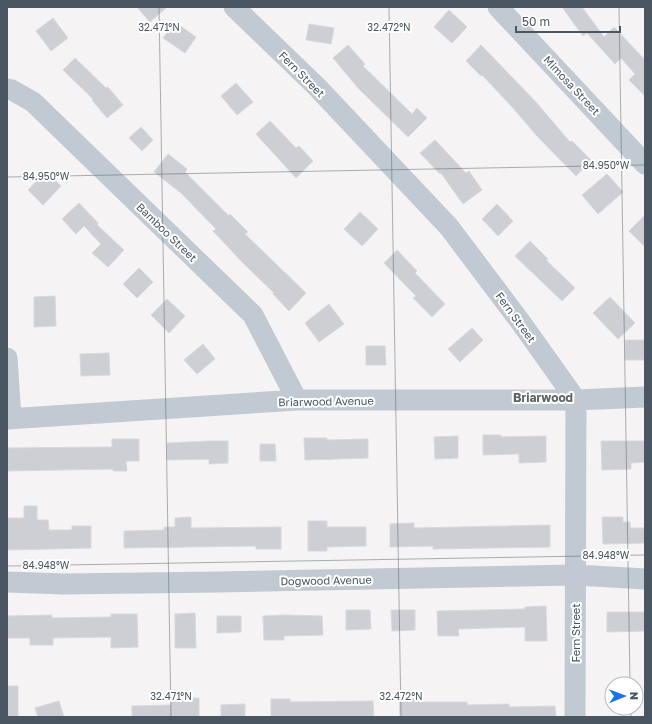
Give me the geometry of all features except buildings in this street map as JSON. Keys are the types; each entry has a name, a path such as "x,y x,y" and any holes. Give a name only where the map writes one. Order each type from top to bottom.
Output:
{"street":[{"name":"Fern Street","path":"234,7 317,87 449,227 522,324 576,400 575,717"},
{"name":"Mimosa Street","path":"498,7 645,164"},
{"name":"Bamboo Street","path":"7,89 12,90 33,102 253,315 298,400"},
{"path":"7,358 9,419"},
{"name":"Briarwood Avenue","path":"9,419 298,400 576,400 645,397"},
{"name":"Dogwood Avenue","path":"7,582 64,584 576,575 645,579"}],"district":[{"name":"Briarwood","path":"543,397"}]}
